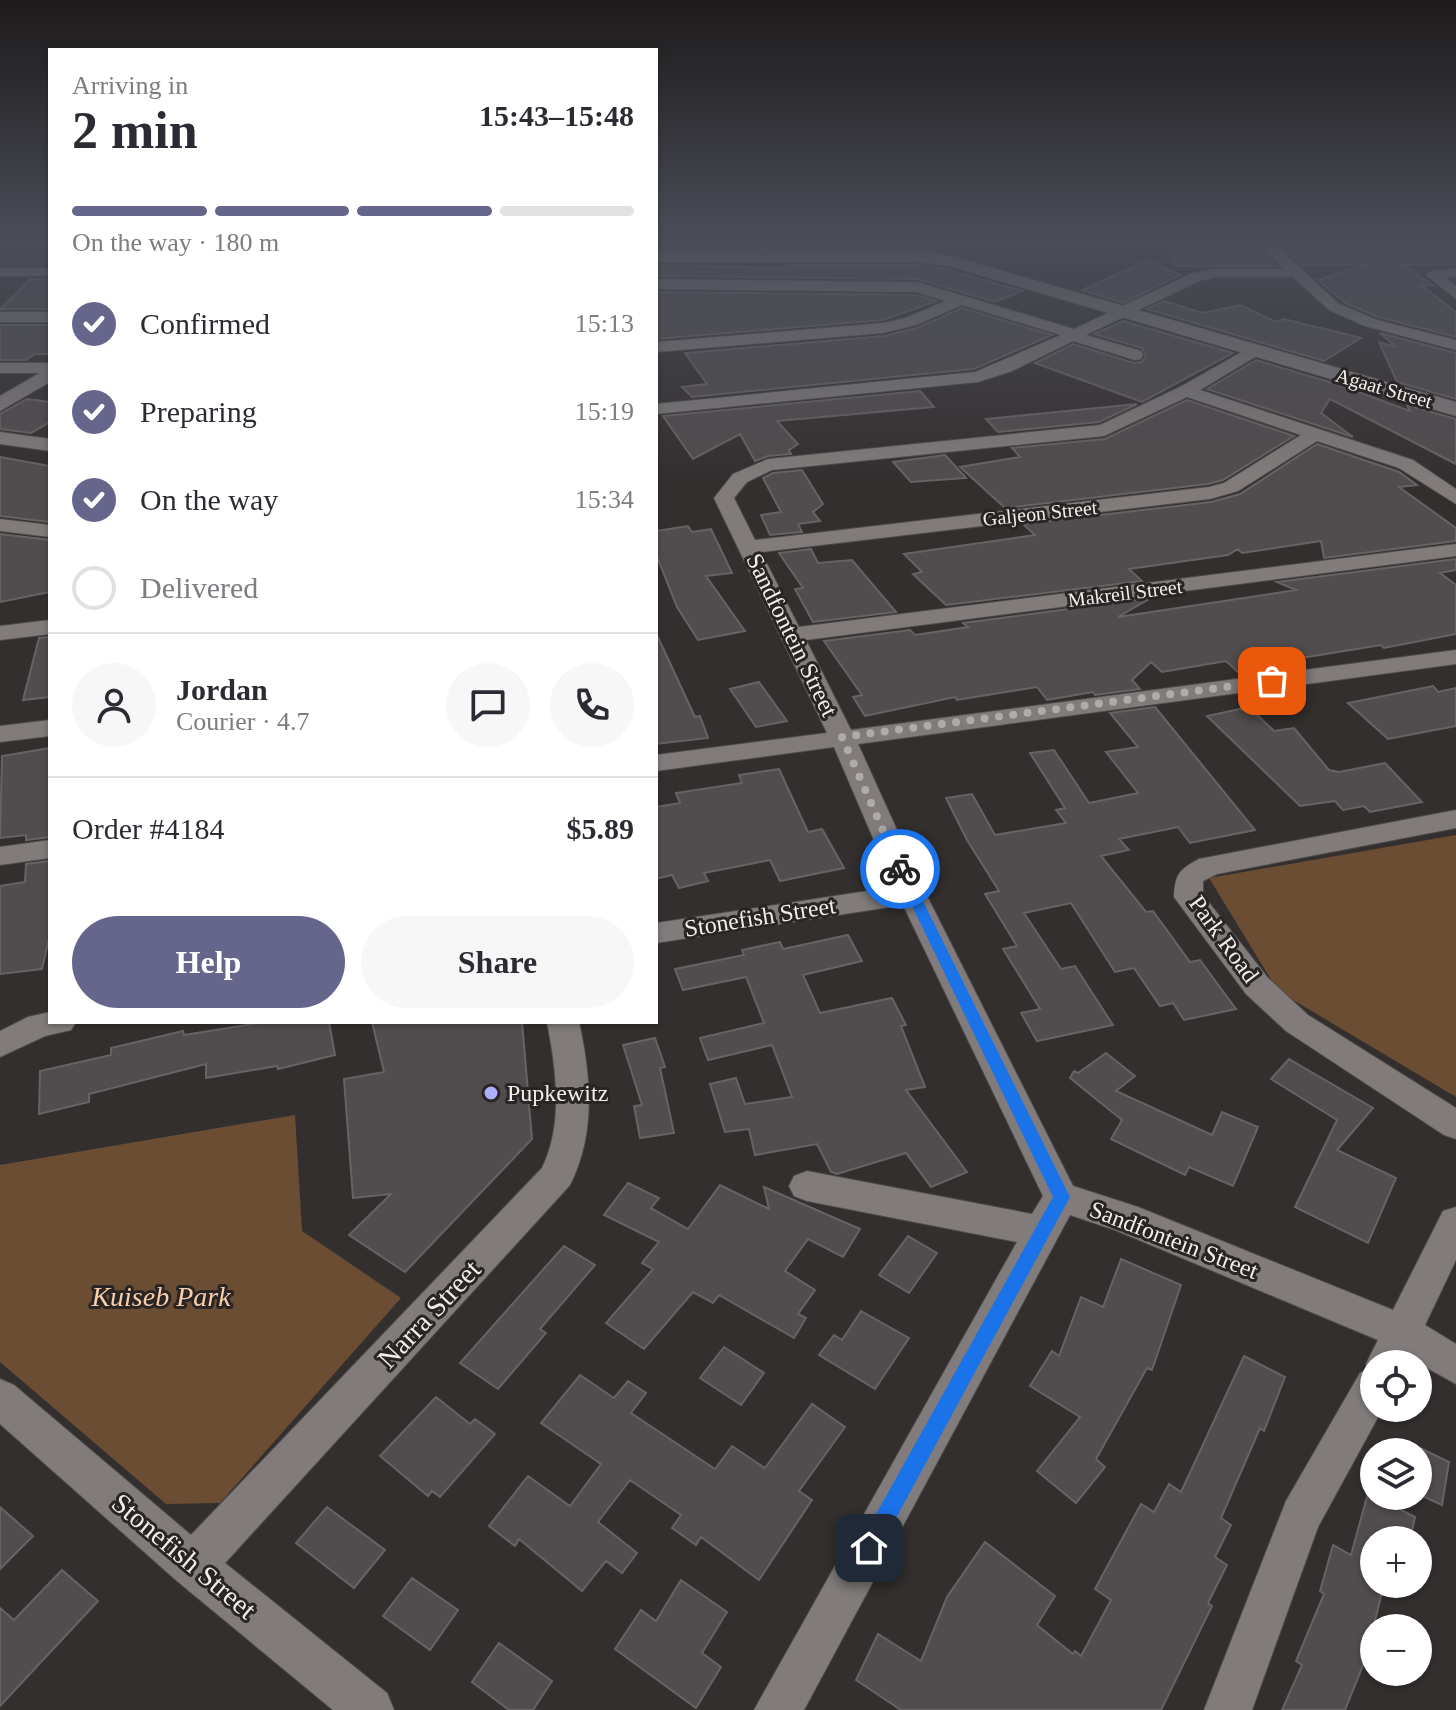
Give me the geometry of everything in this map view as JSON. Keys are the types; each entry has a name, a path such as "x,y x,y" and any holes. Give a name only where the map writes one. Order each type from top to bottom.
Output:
{"street":[{"path":"658,347 895,326 913,319"},
{"path":"1024,319 1135,355"},
{"path":"658,409 978,377 1006,367 1106,319"},
{"name":"Agaat Street","path":"1148,319 1456,409"},
{"path":"1361,319 1456,345"},
{"name":"Sandfontein Street","path":"1254,350 1186,391 1104,430 768,465 740,478 724,498 842,737 1051,1214 1125,1218 1395,1349 1456,1366"},
{"path":"0,368 48,370"},
{"path":"0,405 48,371"},
{"path":"1186,391 1406,464 1456,498"},
{"name":"Galjeon Street","path":"750,547 1210,493 1231,487 1315,434"},
{"path":"0,438 48,445"},
{"path":"0,525 48,531"},
{"name":"Makreil Street","path":"793,635 1456,550"},
{"path":"0,633 48,627"},
{"path":"658,763 1456,657"},
{"path":"0,734 48,728"},
{"name":"Park Road","path":"1456,819 1209,866 1189,877 1188,897 1257,986 1297,1023 1456,1125"},
{"path":"0,856 48,849"},
{"name":"Stonefish Street","path":"658,933 912,894"},
{"path":"0,1045 39,1025 48,1024"},
{"name":"Narra Street","path":"193,1565 523,1215 560,1170 571,1131 572,1082 563,1024"},
{"path":"778,1710 1051,1214 954,1213 807,1186"},
{"path":"1395,1349 1456,1222"},
{"name":"Stonefish Street","path":"0,1398 193,1565 370,1710"},
{"path":"1228,1710 1301,1516 1360,1411"}],"green space":[{"path":"1456,835 1456,1097 1278,991 1209,878"},
{"name":"Kuiseb Park","path":"295,1115 302,1231 401,1298 220,1503 166,1504 0,1362 0,1165"}],"building":[{"path":"658,319 886,319 658,339"},
{"path":"938,319 998,319 1052,335 974,369 692,397 682,387 707,384 685,353 884,336 917,328"},
{"path":"1180,319 1269,319 1276,322 1284,319 1361,338 1324,361"},
{"path":"1385,319 1456,319 1456,337"},
{"path":"1123,321 1233,353 1142,402 1035,363 1073,344 1134,363 1142,362 1146,356 1142,348 1094,334"},
{"path":"0,325 48,325 48,354 35,354 26,360 0,360"},
{"path":"1380,333 1456,353 1456,399 1397,382 1379,342 1396,347"},
{"path":"1256,360 1410,411 1407,405 1456,419 1456,464 1330,399 1321,413 1353,437 1207,389"},
{"path":"920,391 934,407 777,421 798,444 789,450 791,454 768,456 755,461 740,434 693,459 663,416"},
{"path":"27,399 48,402 48,423 31,433 0,429 0,414"},
{"path":"1187,400 1294,436 1223,480 1208,484 1005,508 960,467 1020,457 1012,448 1105,439"},
{"path":"1137,404 1099,422 998,432 986,419"},
{"path":"1317,444 1399,472 1417,485 1399,487 1456,528 1456,541 1324,558 1321,541 1242,553 1238,549 1228,555 1129,569 1142,581 946,605 913,574 922,572 904,554 1035,535 1023,524 1211,502 1240,494"},
{"path":"945,455 966,478 911,482 893,462"},
{"path":"0,457 48,466 48,522 0,516"},
{"path":"802,470 823,504 813,512 820,521 798,524 802,532 770,535 761,515 781,512 763,478 773,473"},
{"path":"688,526 692,532 711,529 732,573 706,576 745,631 698,640 677,607 658,559 658,531"},
{"path":"0,534 48,540 48,592 0,602"},
{"path":"811,549 818,563 852,560 896,612 813,622 795,589 803,588 779,553"},
{"path":"1456,559 1456,570 1440,573 1456,585 1456,634 1384,648 1381,645 1295,659 1299,663 1238,672 1226,661 1162,672 1151,662 1132,680 1140,689 1095,695 1093,692 1047,700 1037,687 957,700 955,697 865,716 853,697 862,695 824,641 910,630 915,635 968,627 963,623 1151,598 1118,617 1296,590 1277,582"},
{"path":"48,637 48,697 23,700 39,638"},
{"path":"658,637 695,717 700,716 708,738 658,744"},
{"path":"759,682 787,721 756,727 730,689"},
{"path":"1433,686 1438,692 1456,688 1456,726 1388,739 1348,703"},
{"path":"1155,707 1255,830 1190,843 1178,827 1119,839 1129,850 1101,856 1146,912 1153,911 1190,962 1200,960 1236,1009 1184,1020 1173,1003 1160,1006 1134,968 1115,972 1071,903 1024,913 1061,969 1075,966 1113,1025 1037,1041 1021,1013 1040,1009 1003,949 1017,946 985,894 999,891 967,840 946,798 972,794 995,835 1066,823 1056,810 1065,808 1030,753 1054,750 1089,803 1138,793 1106,752 1138,747 1110,713"},
{"path":"1249,707 1274,731 1294,728 1329,770 1339,772 1385,763 1422,802 1370,812 1364,806 1343,810 1335,801 1300,806 1207,716"},
{"path":"48,748 48,837 26,840 26,835 0,838 2,756"},
{"path":"779,769 808,832 822,829 844,868 780,881 770,860 704,873 708,881 679,888 672,875 658,878 658,807 680,803 676,793 742,783 739,775"},
{"path":"48,861 48,943 42,969 0,974 0,886 25,882 26,864"},
{"path":"848,935 862,961 803,975 820,1013 892,998 906,1025 901,1026 925,1087 906,1090 967,1172 931,1187 906,1153 837,1174 831,1172 817,1144 755,1155 749,1129 725,1132 710,1084 736,1078 745,1104 792,1097 772,1045 708,1060 700,1038 764,1023 746,977 683,990 675,969 744,955 742,950 780,942 783,949"},
{"path":"253,1024 329,1024 335,1055 278,1069 277,1066 206,1078 206,1064 89,1094 89,1102 39,1114 40,1071 111,1055 111,1048 183,1031 184,1035"},
{"path":"372,1024 522,1024 532,1139 405,1272 349,1235 391,1194 353,1198 344,1079 384,1072"},
{"path":"655,1038 665,1067 660,1068 674,1133 640,1138 634,1106 642,1105 623,1045"},
{"path":"1106,1053 1135,1076 1116,1091 1212,1135 1222,1112 1258,1127 1233,1186 1189,1167 1185,1175 1111,1139 1122,1120 1070,1078 1074,1071 1078,1073"},
{"path":"1289,1059 1373,1108 1337,1150 1396,1178 1368,1243 1295,1207 1337,1120 1271,1079"},
{"path":"628,1183 659,1198 651,1208 688,1229 720,1185 769,1209 764,1187 860,1229 843,1257 808,1239 785,1271 815,1290 798,1314 806,1318 794,1338 719,1295 713,1303 693,1292 644,1349 606,1323 653,1269 642,1263 659,1242 604,1215"},
{"path":"908,1236 937,1253 909,1293 879,1275"},
{"path":"564,1246 595,1265 540,1329 546,1333 498,1389 460,1363"},
{"path":"1121,1259 1181,1285 1152,1370 1147,1368 1096,1459 1105,1467 1076,1503 1037,1471 1080,1417 1030,1386 1052,1351 1059,1356 1081,1297 1103,1307"},
{"path":"861,1311 909,1338 875,1389 819,1355 834,1335 842,1340"},
{"path":"724,1347 764,1373 741,1405 700,1378"},
{"path":"1244,1356 1285,1377 1264,1431 1260,1428 1221,1518 1231,1525 1215,1557 1227,1565 1208,1603 1212,1606 1161,1710 901,1710 856,1680 878,1634 921,1661 947,1597 985,1542 1055,1596 1037,1625 1073,1654 1075,1651 1081,1656 1111,1600 1095,1589 1129,1526 1141,1504 1154,1512 1169,1484 1181,1492"},
{"path":"580,1375 614,1398 628,1381 646,1393 631,1413 715,1469 732,1446 765,1468 812,1404 845,1427 799,1491 812,1500 759,1580 701,1537 696,1545 672,1528 681,1515 630,1480 598,1522 637,1553 622,1573 606,1561 582,1591 519,1539 515,1546 489,1526 528,1476 570,1506 601,1464 541,1423"},
{"path":"436,1397 470,1424 475,1419 495,1434 440,1497 432,1491 428,1496 380,1456"},
{"path":"1432,1454 1449,1462 1442,1505 1432,1500"},
{"path":"0,1507 33,1536 0,1569"},
{"path":"327,1507 385,1550 354,1588 296,1543"},
{"path":"1363,1510 1401,1510 1415,1517 1413,1526 1360,1526 1360,1598 1381,1598 1377,1614 1360,1614 1360,1673 1345,1710 1282,1710 1302,1665 1296,1661 1324,1594 1320,1591 1333,1545 1351,1555"},
{"path":"62,1570 98,1601 0,1706 0,1608 14,1620"},
{"path":"412,1578 458,1610 430,1650 383,1616"},
{"path":"681,1580 727,1612 702,1653 721,1667 696,1708 615,1649 641,1610 656,1621"},
{"path":"499,1643 552,1681 533,1710 509,1710 472,1682"}],"way so far":[{"path":"900,869 842,737 1272,681"}],"place":[{"name":"Pupkewitz","path":"491,1093"}],"route":[{"path":"869,1548 1061,1197 900,869"}]}
